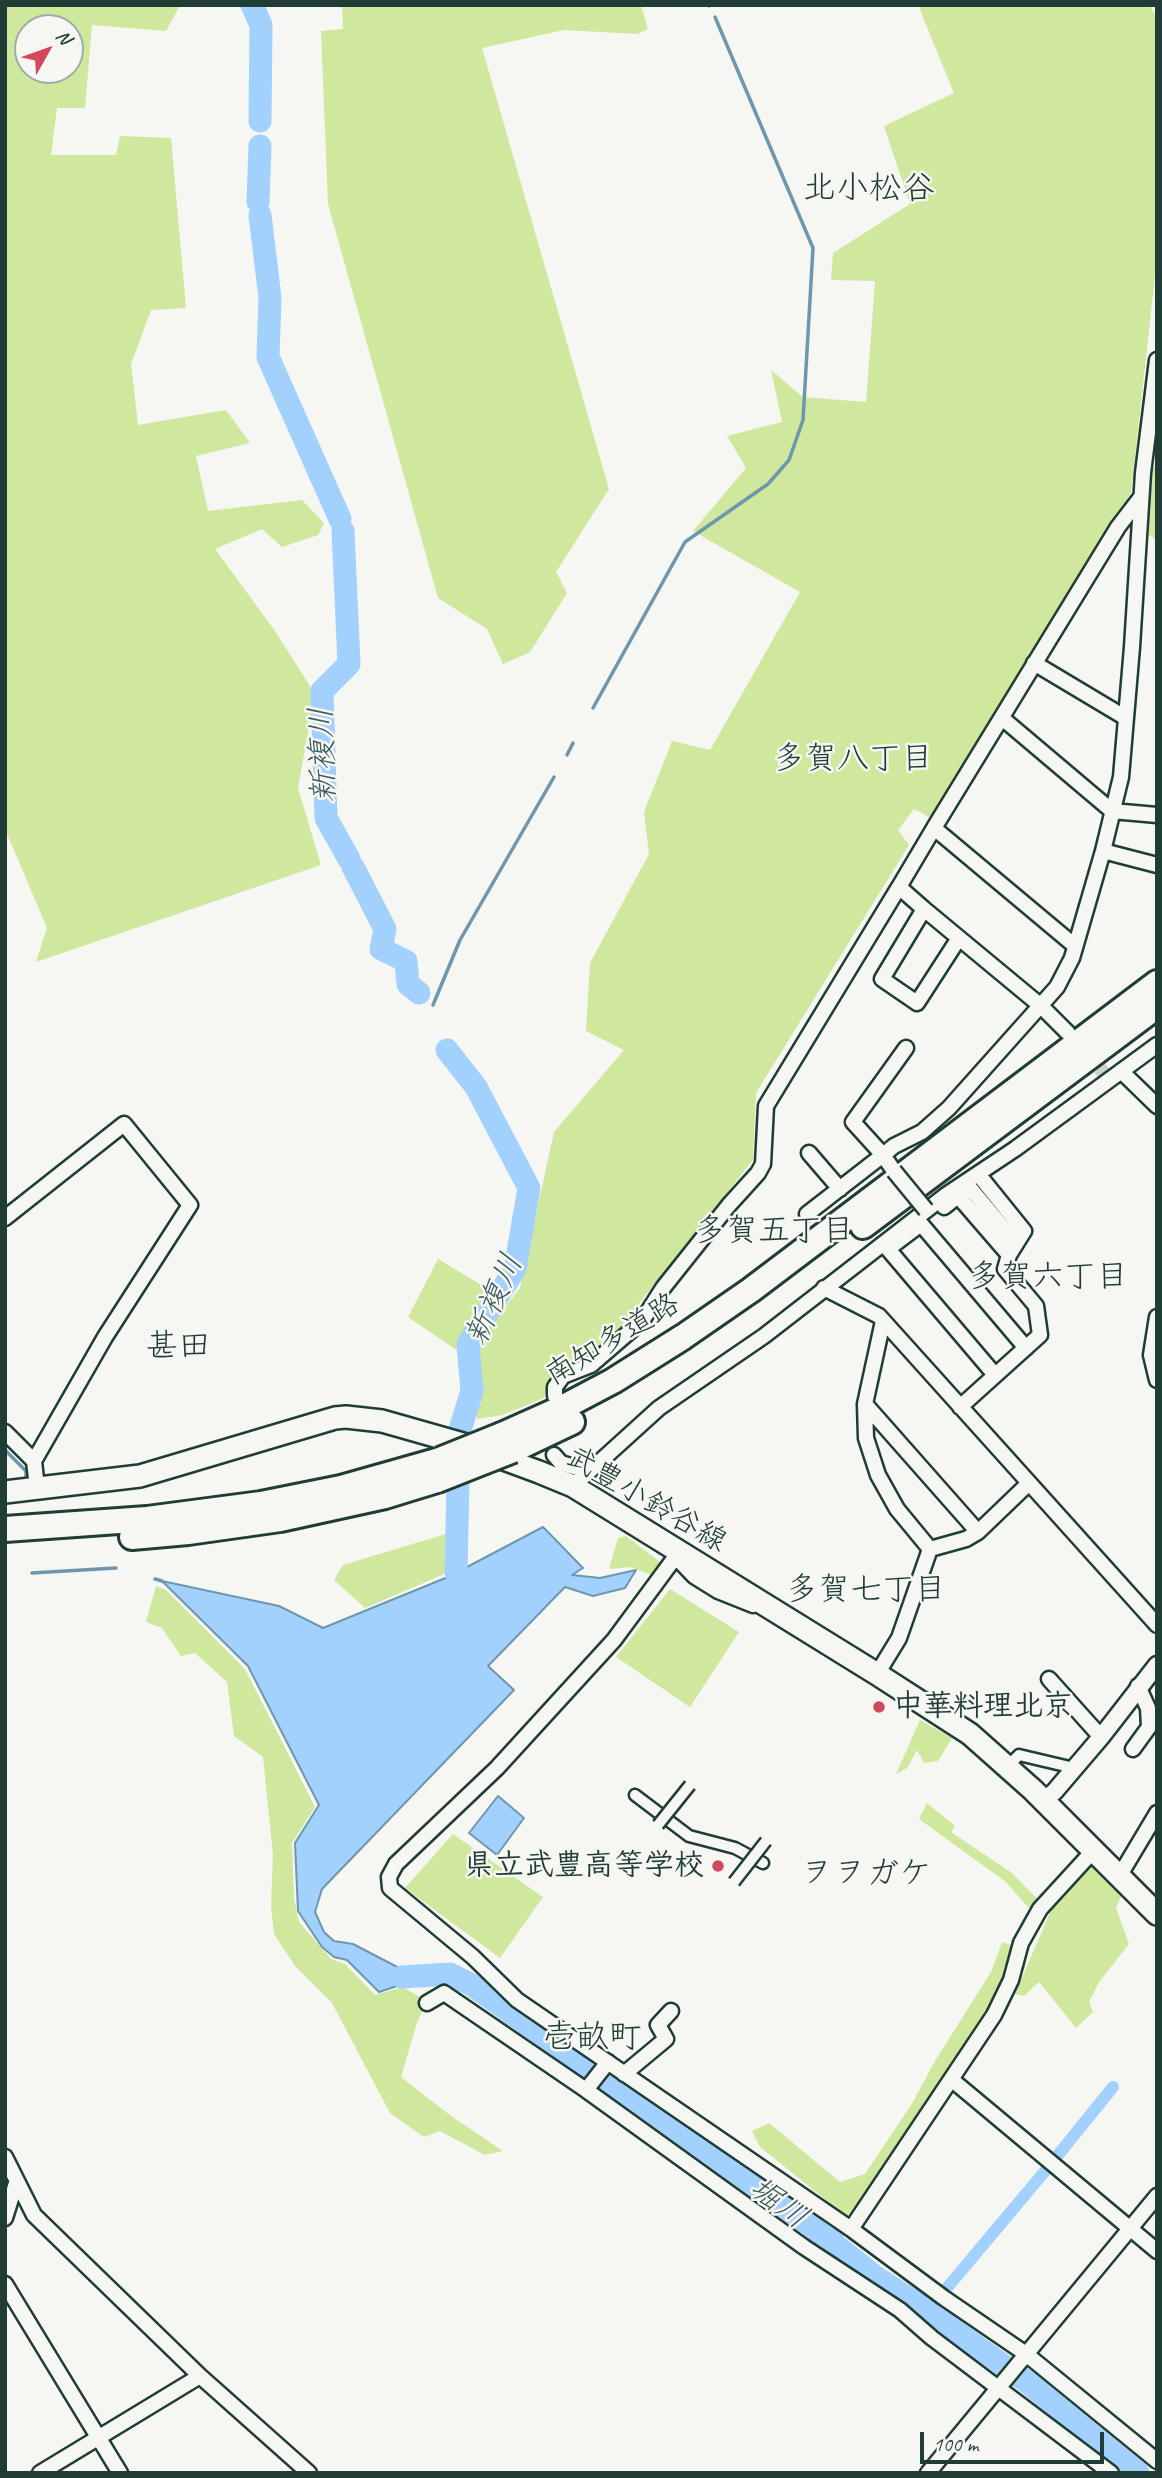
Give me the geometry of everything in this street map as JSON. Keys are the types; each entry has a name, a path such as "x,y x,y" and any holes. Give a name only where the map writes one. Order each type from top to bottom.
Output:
{"highway":[{"name":"南知多道路","path":"507,1442 558,1410 613,1381 751,1290 1157,983"},
{"name":"南知多道路","path":"5,1529 147,1519 261,1504 341,1488 446,1456 569,1424 626,1393 695,1350 1157,1006"},
{"name":"南知多道路","path":"5,1546 188,1532 280,1519 385,1496 446,1456"}],"main road":[{"name":"武豊小鈴谷線","path":"5,1492 140,1476 335,1418 382,1421 446,1456 580,1479 673,1551 778,1613 970,1734 1044,1801 1157,1914"}],"street":[{"path":"807,1214 894,1146 922,1132 949,1108 1041,1006 1056,987 1072,958 1121,777 1143,473 1157,360"},
{"path":"1143,473 1157,466"},
{"path":"555,1396 555,1387 563,1376 590,1365 642,1321 663,1288 758,1173 763,1164 766,1106 1034,663 1118,527 1141,497"},
{"path":"1034,663 1126,718"},
{"path":"1002,718 1112,811 1157,814"},
{"path":"934,828 1075,946"},
{"path":"1103,851 1157,865"},
{"path":"898,887 1041,1006 1068,1033"},
{"path":"924,909 882,979 917,1003 959,938"},
{"path":"554,1455 580,1479 659,1408 764,1336 824,1288 1157,1045"},
{"path":"906,1048 853,1122 883,1155 924,1217 1026,1348"},
{"path":"1121,1072 1157,1106"},
{"path":"5,1218 124,1124 190,1205 105,1337 34,1461 37,1488"},
{"path":"808,1153 840,1189"},
{"path":"960,1407 1040,1335 1036,1306 1005,1269 1012,1249 1024,1231 978,1174"},
{"path":"995,1375 888,1250 924,1217 958,1196 1012,1249"},
{"path":"824,1288 879,1316 1157,1625"},
{"path":"1157,1317 1151,1355 1157,1380"},
{"path":"883,1321 865,1404 866,1438 878,1475 897,1509 930,1549"},
{"path":"865,1404 978,1532"},
{"path":"5,1432 34,1461"},
{"path":"930,1549 966,1539 978,1532 1028,1484"},
{"path":"877,1674 899,1638 930,1549"},
{"path":"673,1551 606,1650 497,1768 397,1864 389,1877 389,1883 394,1892 473,1957 517,2000 851,2229 1026,2354 1157,2461"},
{"path":"1044,1801 1101,1737 1138,1686 1154,1671"},
{"path":"1049,1679 1101,1737"},
{"path":"1133,1749 1149,1727 1148,1708 1138,1686"},
{"path":"1007,1766 1019,1755 1074,1768"},
{"path":"659,1825 690,1785"},
{"path":"635,1795 689,1836 735,1847 763,1863"},
{"path":"1120,1875 1155,1818"},
{"path":"734,1882 766,1841"},
{"path":"851,2229 994,2015 1012,1980 1021,1943 1040,1909 1094,1850"},
{"path":"427,2003 444,1993 586,2090 804,2247 900,2310 932,2338 1111,2473"},
{"path":"624,2074 666,2039 658,2025 671,2011"},
{"path":"586,2090 608,2062"},
{"path":"951,2079 1157,2251"},
{"path":"5,2157 34,2215 200,2376 309,2473"},
{"path":"5,2218 16,2183"},
{"path":"928,2473 1157,2196"},
{"path":"5,2284 120,2473"},
{"path":"40,2473 200,2376"}],"green space":[{"path":"5,5 180,5 166,31 92,25 85,108 57,108 51,155 116,155 120,136 171,138 186,308 151,310 131,364 138,425 226,410 250,443 196,456 208,511 302,500 324,523 318,535 282,547 262,529 215,549 275,631 315,694 298,788 321,865 36,962 47,928 5,829"},
{"path":"342,5 641,5 648,29 637,34 564,30 482,48 609,489 556,572 567,593 530,652 503,664 487,629 438,598 328,204 321,31 343,29"},
{"path":"918,5 1150,5 1157,18 1157,258 1131,493 931,818 914,809 898,830 909,845 756,1093 753,1160 622,1325 585,1359 551,1373 544,1398 503,1415 477,1419 475,1346 520,1288 554,1132 624,1050 586,1031 590,963 649,854 644,812 672,741 710,750 800,592 693,531 746,468 727,436 782,422 771,370 803,397 866,402 875,281 831,280 833,253 910,204 884,126 954,93"},
{"path":"1157,465 1157,541 1139,527 1143,473"},
{"path":"438,1259 493,1292 458,1351 408,1317"},
{"path":"449,1533 453,1565 442,1575 365,1608 334,1580 343,1565"},
{"path":"626,1536 664,1565 659,1574 648,1574 632,1567 609,1569 618,1538"},
{"path":"156,1586 166,1590 245,1669 315,1807 292,1843 294,1898 299,1922 331,1959 345,1964 375,1995 403,1987 426,2001 401,2077 451,2116 503,2151 485,2155 440,2131 424,2137 390,2113 332,2003 295,1966 274,1934 271,1906 273,1855 263,1757 234,1736 227,1682 195,1653 181,1656 162,1628 146,1622"},
{"path":"670,1589 739,1632 690,1707 616,1657"},
{"path":"920,1720 952,1738 938,1761 924,1763 917,1750 907,1768 896,1774"},
{"path":"927,1803 955,1826 951,1832 1012,1873 1041,1903 1033,1913 1006,1882 919,1819"},
{"path":"453,1834 543,1897 500,1958 405,1888"},
{"path":"1091,1866 1121,1896 1116,1908 1129,1944 1099,1982 1089,2002 1093,2012 1076,2028 1039,1982 1024,1996 1015,1994 1055,1901"},
{"path":"1002,1942 1013,1946 1007,1977 917,2118 861,2201 846,2216 760,2147 752,2131 769,2123 840,2182 865,2174 913,2102 935,2061 991,1972"}],"water":[{"path":"543,1527 583,1568 572,1575 600,1578 636,1570 625,1588 593,1596 565,1587 488,1666 514,1690 322,1889 315,1912 324,1932 334,1941 353,1944 405,1971 397,1986 379,1992 347,1960 334,1957 322,1947 298,1911 295,1843 319,1805 248,1666 162,1581 279,1606 323,1628 448,1577"},
{"path":"498,1796 524,1818 497,1855 469,1833"}],"waterway":[{"name":"新複川","path":"252,5 261,25 260,121"},
{"path":"593,708 685,542 768,484 789,460 803,420 813,248 715,17"},
{"name":"新複川","path":"258,202 260,146"},
{"name":"新複川","path":"260,215 270,298 268,357 340,519"},
{"name":"新複川","path":"343,531 349,664 322,691 326,818 349,859"},
{"path":"567,755 573,743"},
{"path":"433,1005 460,940 554,777"},
{"name":"新複川","path":"353,867 385,929 381,949 406,961 408,984 419,993"},
{"name":"新複川","path":"447,1050 476,1087 529,1188 515,1269 468,1344 472,1391 459,1433 456,1573"},
{"path":"5,1450 26,1471 26,1479"},
{"path":"32,1573 116,1568"},
{"path":"155,1579 162,1581"},
{"name":"堀川","path":"402,1977 450,1974 472,1985 810,2225 877,2278 1027,2382 1138,2473"},
{"path":"1058,2155 1113,2087"},
{"path":"946,2289 1046,2170"},
{"path":"832,2241 841,2230"},
{"path":"930,2313 937,2302"}],"tunnel":[{"path":"1086,1052 1109,1079"}],"place":[{"name":"中華料理北京","path":"879,1707"},
{"name":"県立武豊高等学校","path":"718,1866"}],"district":[{"name":"北小松谷","path":"869,189"},
{"name":"多賀八丁目","path":"853,760"},
{"name":"多賀五丁目","path":"774,1232"},
{"name":"多賀六丁目","path":"1048,1278"},
{"name":"甚田","path":"178,1347"},
{"name":"多賀七丁目","path":"866,1591"},
{"name":"ヲヲガケ","path":"866,1874"},
{"name":"壱畝町","path":"592,2038"}]}
